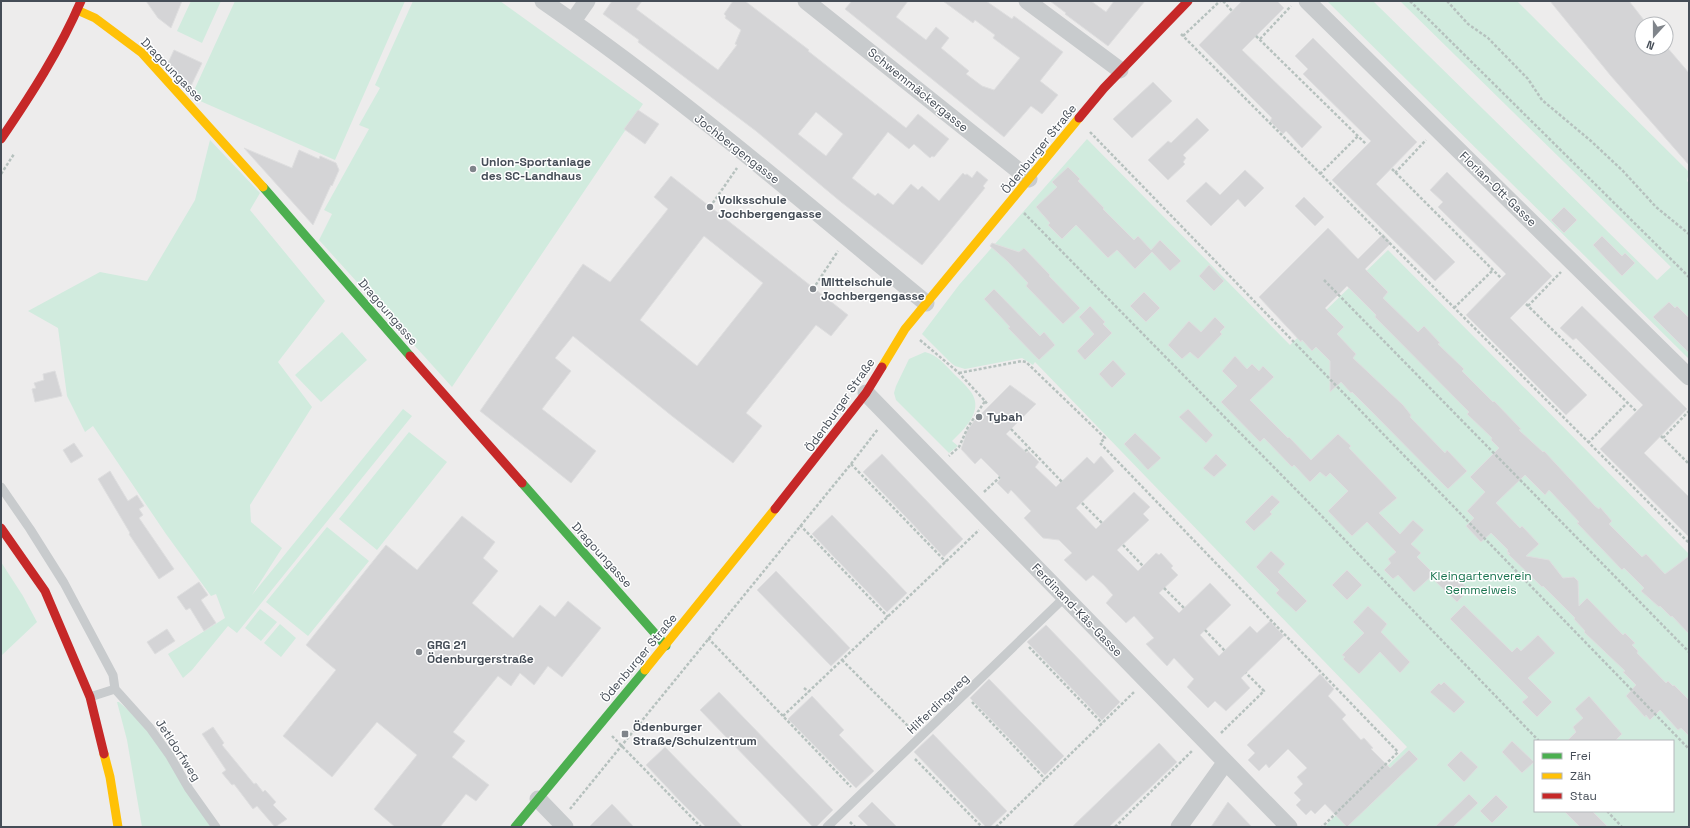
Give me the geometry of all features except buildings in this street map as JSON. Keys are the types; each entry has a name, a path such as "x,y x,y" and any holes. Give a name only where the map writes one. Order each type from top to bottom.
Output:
{"street":[{"path":"1,139 41,78 81,1"},
{"name":"Jochbergengasse","path":"543,1 573,21 746,155 926,303"},
{"path":"573,21 588,1"},
{"name":"Schwemmäckergasse","path":"806,1 1029,179"},
{"path":"1027,1 1120,70"},
{"name":"Ödenburger Straße","path":"515,827 600,723 666,646 828,443 866,393 905,329 926,303 1120,70 1188,1"},
{"name":"Florian-Ott-Gasse","path":"1307,1 1689,376"},
{"name":"Dragoungasse","path":"77,10 94,18 142,53 265,189 429,378 666,646"},
{"name":"Ferdinand-Käs-Gasse","path":"866,393 1146,680 1225,764 1289,827"},
{"path":"1,528 45,591 90,697 110,777 118,827"},
{"path":"1179,827 1225,764"},
{"path":"538,799 562,824"}],"lane":[{"path":"1,487 30,529 64,583 113,674 115,689 90,697"},
{"name":"Hilferdingweg","path":"827,827 1065,597"},
{"name":"Jetldorfweg","path":"115,689 150,728 170,756 189,789 216,827"}],"path":[{"path":"1182,36 1222,1 1232,11"},
{"path":"1260,39 1297,1"},
{"path":"1410,1 1689,277"},
{"path":"1448,1 1468,24 1488,38 1528,79 1542,100 1591,141 1623,171 1656,207 1689,234"},
{"path":"1168,21 1689,543"},
{"path":"1256,36 1366,144"},
{"path":"1078,119 1689,749"},
{"path":"1395,173 1437,129"},
{"path":"1320,174 1358,136"},
{"path":"710,207 746,155"},
{"path":"1392,169 1500,278"},
{"path":"1012,200 1314,508 1538,740"},
{"path":"814,289 847,237"},
{"path":"1571,261 1527,305 1636,411"},
{"path":"1454,308 1492,270"},
{"path":"1324,280 1689,652"},
{"path":"905,329 959,373 988,405"},
{"path":"959,373 1022,361 1026,362 1105,438 1100,443 1398,752 1322,827"},
{"path":"937,467 959,447 968,427 985,402"},
{"path":"1588,443 1627,403"},
{"path":"1689,411 1662,437 1689,464"},
{"path":"562,824 622,745 851,464 887,416"},
{"path":"1011,429 1062,482"},
{"path":"1025,451 1030,448"},
{"path":"851,464 946,562"},
{"path":"973,503 1000,477"},
{"path":"1082,502 1102,523"},
{"path":"783,716 989,520"},
{"path":"800,525 888,617"},
{"path":"1123,545 1143,566"},
{"path":"1164,588 1184,608"},
{"path":"1205,630 1225,650"},
{"path":"708,638 859,796"},
{"path":"1021,640 1102,724"},
{"path":"842,660 919,738"},
{"path":"1115,827 1264,691 1246,673"},
{"path":"996,827 1146,680"},
{"path":"804,688 809,692"},
{"path":"965,694 1045,779"},
{"path":"600,723 701,827"},
{"path":"907,750 982,827"},
{"path":"1608,812 1622,827"}],"green space":[{"path":"191,1 221,1 202,43 177,31"},
{"path":"235,1 405,1 335,160 191,97"},
{"name":"Union-Sportanlage des SC-Landhaus","path":"413,1 500,1 643,104 452,387 319,240 332,214 324,210 369,129 359,125 380,88 375,85"},
{"path":"1327,1 1373,1 1657,280 1671,267 1400,1 1517,1 1689,172 1687,181 1689,183 1689,359"},
{"name":"Kleingartenverein Semmelweis","path":"1087,139 1290,345 1388,250 1689,554 1689,827 1328,827 1326,825 1407,747 1035,362 1033,365 1022,358 965,369 955,366 950,362 922,334 959,285"},
{"path":"210,140 260,193 250,210 325,301 278,362 312,407 250,505 251,522 282,548 252,595 403,409 412,416 237,633 228,626 192,670 183,678 168,654 225,618 216,594 211,596 166,534 93,426 85,432 67,396 58,328 28,311 100,272 147,281 195,200"},
{"path":"342,332 367,360 321,402 295,375"},
{"path":"925,352 934,355 941,361 967,387 974,399 975,406 971,419 952,441 958,446 949,453 896,400 894,393 909,359"},
{"path":"409,432 447,462 377,550 339,519"},
{"path":"327,527 369,561 308,636 266,602"},
{"path":"1,562 23,596 37,622 1,656"},
{"path":"260,609 277,622 261,641 245,628"},
{"path":"280,624 296,638 281,657 264,643"},
{"path":"117,702 119,702 133,715 159,745 181,777 211,827 142,827 127,740"}],"traffic: fast":[{"path":"263,187 410,356"},
{"path":"522,483 666,646"},
{"path":"515,827 645,670"}],"traffic: slow":[{"path":"77,10 95,18 142,53 263,187"},
{"path":"882,367 905,329 1079,118"},
{"path":"645,670 775,509"},
{"path":"104,754 110,777 118,827"}],"traffic: jam":[{"path":"1,139 44,72 64,37 81,1"},
{"path":"1079,118 1104,88 1188,1"},
{"path":"410,356 522,483"},
{"path":"775,509 866,393 882,367"},
{"path":"1,528 45,591 90,697 104,754"}],"place":[{"name":"Union-Sportanlage des SC-Landhaus","path":"473,169"},
{"name":"Volksschule Jochbergengasse","path":"710,207"},
{"name":"Mittelschule Jochbergengasse","path":"813,289"},
{"name":"Tybah","path":"979,417"},
{"name":"GRG 21 Ödenburgerstraße","path":"419,652"},
{"name":"Ödenburger Straße/Schulzentrum","path":"625,734"}]}
